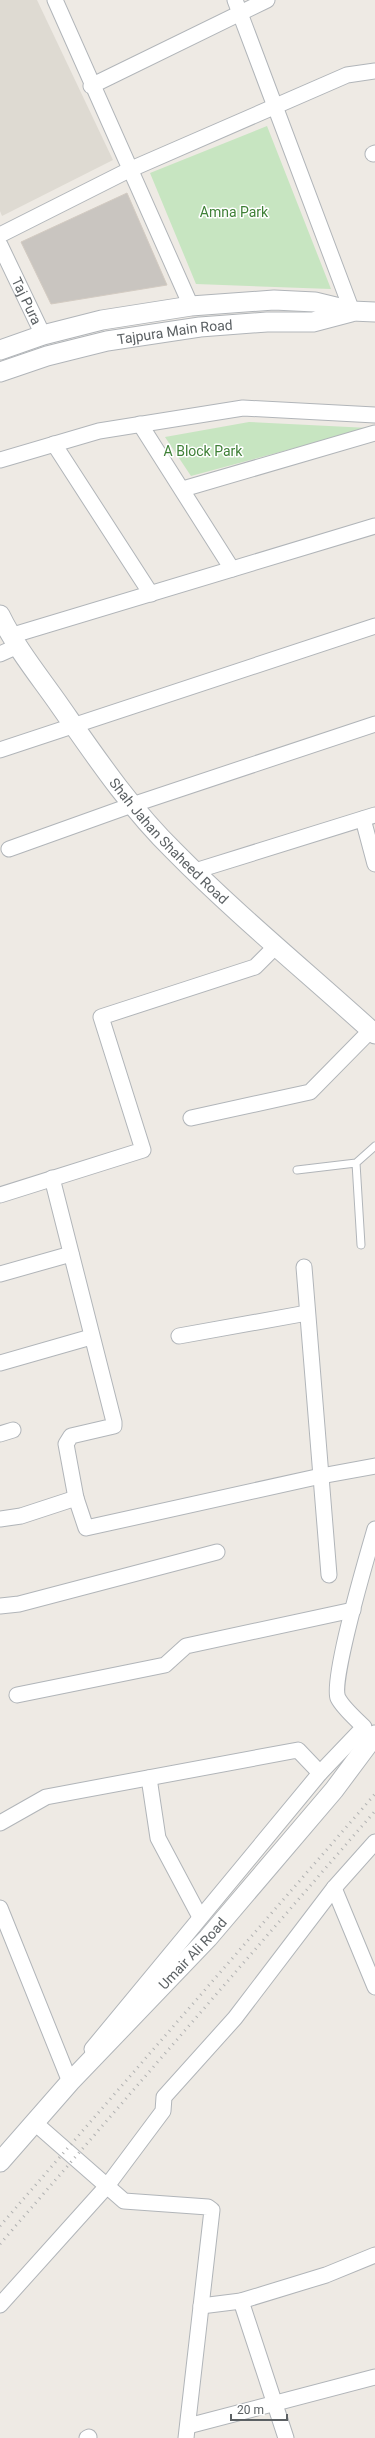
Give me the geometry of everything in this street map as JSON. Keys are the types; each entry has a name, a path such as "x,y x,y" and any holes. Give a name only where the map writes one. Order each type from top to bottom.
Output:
{"street":[{"path":"91,86 237,6 267,0"},
{"path":"58,1 91,86 191,306"},
{"path":"237,6 352,312"},
{"path":"0,235 129,170 347,75 375,71"},
{"name":"Taj Pura","path":"0,245 42,335"},
{"name":"Tajpura Main Road","path":"0,350 42,335 102,320 191,306 274,300 315,302 352,312"},
{"name":"Tajpura Main Road","path":"0,372 47,356 107,341 200,327 267,322 313,322 352,312 375,312"},
{"path":"0,460 100,431 243,408 375,415"},
{"path":"140,424 183,489 232,569"},
{"path":"183,489 375,433"},
{"path":"54,444 151,594"},
{"path":"0,654 14,641 151,594 375,526"},
{"name":"Shah Jahan Shaheed Road","path":"0,615 14,641 74,726 132,805 173,851 275,947 373,1032"},
{"path":"0,750 375,626"},
{"path":"9,849 132,805 375,724"},
{"path":"195,871 369,817 375,864"},
{"path":"0,1195 143,1150 101,1017 255,967 275,947"},
{"path":"191,1118 310,1092 373,1032"},
{"path":"52,1178 114,1426 68,1438 66,1444 76,1498 86,1528 321,1476 375,1466"},
{"path":"0,1274 71,1254"},
{"path":"304,1266 329,1574"},
{"path":"179,1336 307,1313"},
{"path":"0,1363 92,1336"},
{"path":"0,1519 21,1516 76,1498"},
{"path":"70,2082 101,2036 320,1773 371,1730 338,1697 337,1683 352,1610 375,1529"},
{"path":"0,1606 19,1604 217,1552"},
{"path":"17,1695 165,1665 186,1646 352,1610"},
{"name":"Umair Ali Road","path":"0,2162 70,2082 208,1938 334,1790 371,1730"},
{"path":"0,1823 46,1798 298,1750 320,1773"},
{"path":"149,1778 158,1838 200,1917"},
{"path":"0,2306 107,2186 162,2111 164,2098 235,2018 334,1888 375,1842"},
{"path":"334,1888 375,1987"},
{"path":"0,1908 70,2082"},
{"path":"34,2123 124,2201 208,2207 212,2210 187,2432 274,2402 375,2377"},
{"path":"201,2306 242,2301 326,2275 375,2255"},
{"path":"242,2301 286,2438"}],"lane":[{"path":"297,1170 356,1163 375,1146"},
{"path":"356,1163 361,1245"}],"shaded area":[{"path":"0,0 37,0 113,160 2,216 0,211"}],"green space":[{"name":"Amna Park","path":"267,126 331,289 196,284 150,173"},
{"name":"A Block Park","path":"249,422 369,428 191,476 165,437"}],"building":[{"path":"127,193 167,285 51,304 21,242"}],"railway":[{"path":"0,2226 375,1794"},
{"path":"0,2244 375,1811"}]}
